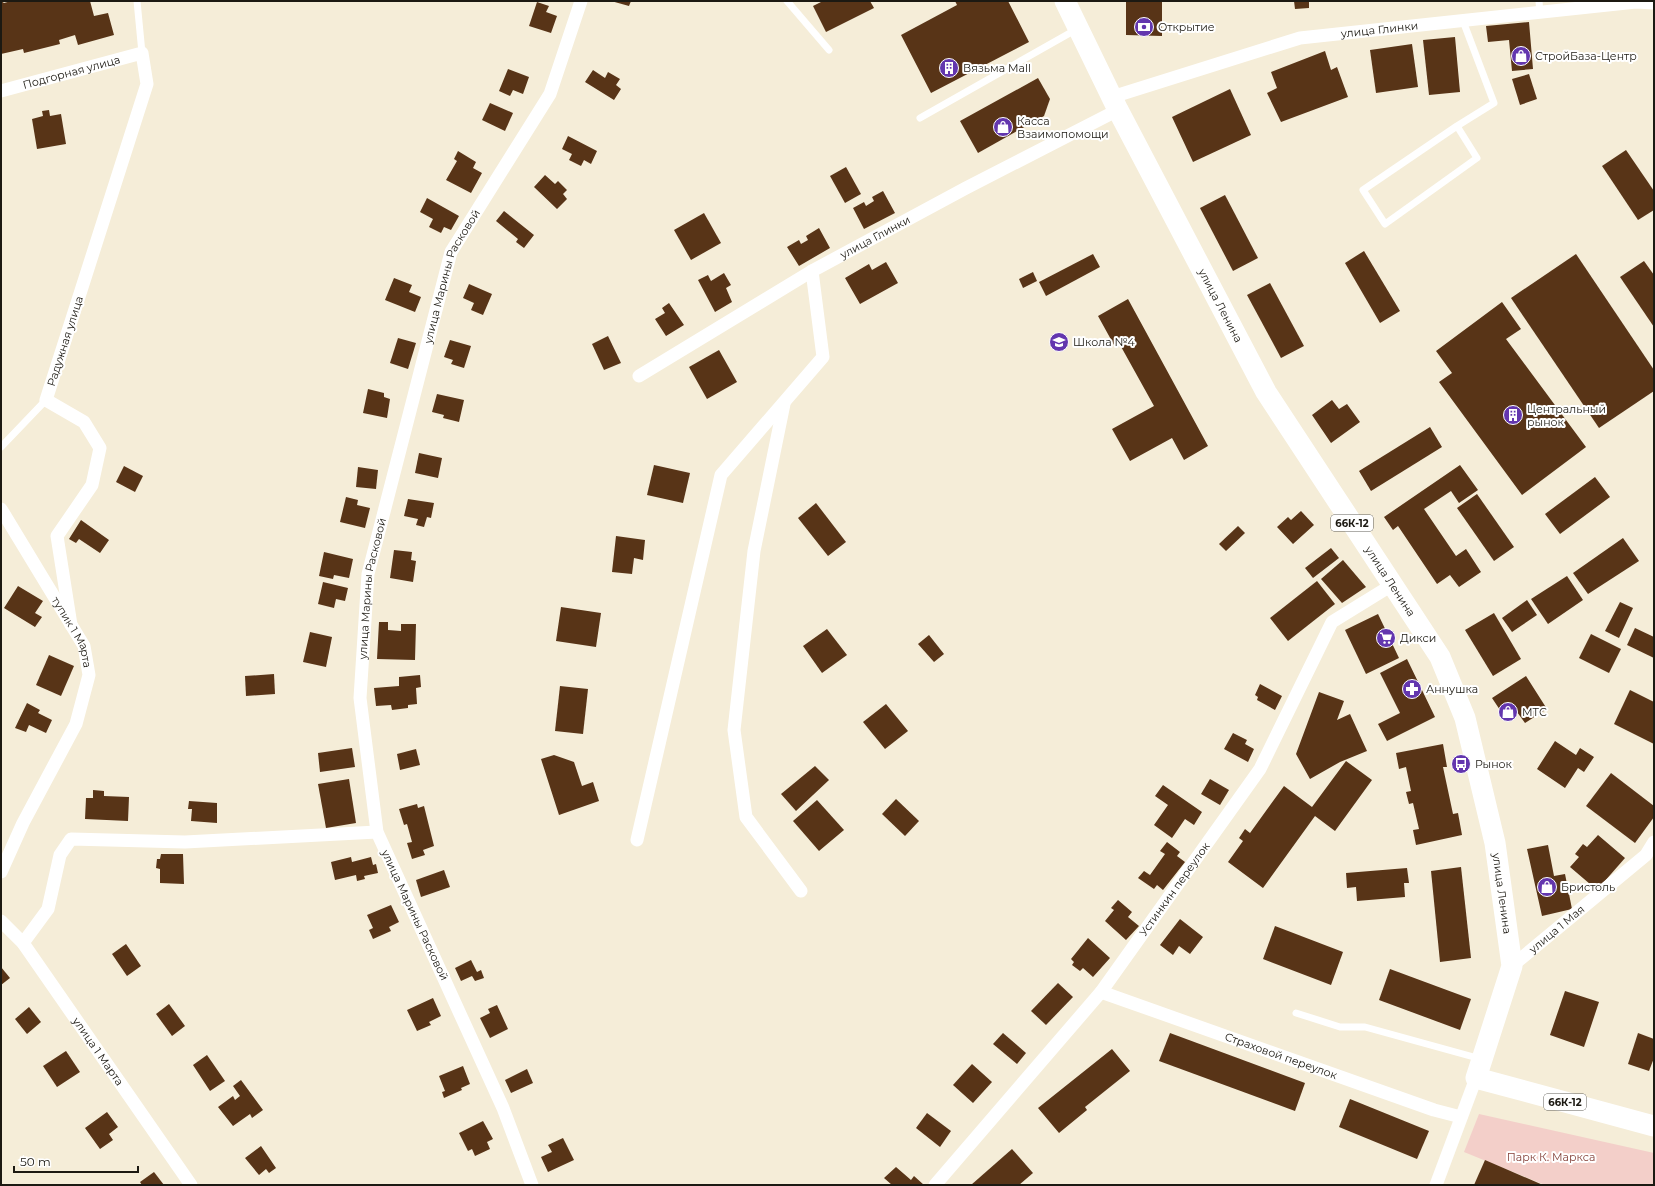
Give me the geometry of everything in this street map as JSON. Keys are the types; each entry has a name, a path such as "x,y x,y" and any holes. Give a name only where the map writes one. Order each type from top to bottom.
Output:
{"main road":[{"name":"улица Ленина","path":"1065,1 1115,103 1266,392 1440,658 1465,718 1495,843 1512,966 1479,1068"},
{"name":"66К-12","path":"1479,1068 1654,1126"}],"street":[{"name":"улица Марины Расковой","path":"532,1185 503,1108 377,832 360,698 368,574 451,252 550,94 581,1"},
{"name":"улица Глинки","path":"639,376 812,271 966,188 1115,103 1300,38 1463,21 1540,7 1636,2 1654,3"},
{"name":"Подгорная улица","path":"1,91 142,53"},
{"name":"Радужная улица","path":"71,625 57,536 92,485 100,448 84,422 46,400 147,84 142,53"},
{"path":"637,840 722,475 824,357 812,271"},
{"path":"785,402 754,551 734,730 746,817 801,891"},
{"name":"тупик 1 Марта","path":"1,509 84,646 89,675 76,724 23,823 1,872"},
{"name":"Устинкин переулок","path":"935,1185 1101,992 1260,769 1332,622 1392,584"},
{"path":"24,943 48,909 60,855 71,839 185,842 377,832"},
{"name":"улица 1 Мая","path":"1512,966 1646,855 1654,842"},
{"name":"улица 1 Марта","path":"1,921 24,943 191,1185"},
{"name":"Страховой переулок","path":"1101,992 1434,1110 1461,1117"},
{"name":"улица Ленина","path":"1436,1185 1479,1068"}],"lane":[{"path":"138,1 142,53"},
{"path":"787,1 829,50"},
{"path":"1457,126 1477,158 1385,224 1363,190 1457,126 1494,103 1463,21"},
{"path":"920,118 1079,28"},
{"path":"1,447 46,400"},
{"path":"1296,1013 1340,1027 1365,1027 1479,1068"}],"green space":[{"name":"Парк К. Маркса","path":"1479,1114 1654,1153 1654,1185 1545,1185 1464,1152"}],"building":[{"path":"1,1 4,3 11,1 90,1 94,16 108,13 114,35 78,45 75,35 59,40 60,44 24,53 23,49 1,54"},
{"path":"611,1 631,1 629,6"},
{"path":"823,1 870,1 874,8 826,32 813,6"},
{"name":"Вязьма Mall","path":"955,1 1008,1 1029,42 931,93 901,35 957,5"},
{"path":"1126,1 1162,1 1162,36 1126,35"},
{"path":"1294,1 1309,1 1309,8 1295,9"},
{"path":"537,2 549,6 546,12 557,16 551,33 529,26"},
{"name":"СтройБаза-Центр","path":"1529,22 1533,69 1512,71 1509,40 1488,42 1486,26"},
{"path":"1455,37 1460,92 1429,95 1423,40"},
{"path":"1412,44 1418,87 1376,93 1370,50"},
{"path":"1325,51 1331,70 1337,67 1348,97 1281,122 1267,93 1277,88 1271,72"},
{"path":"508,69 529,77 523,94 513,90 510,96 499,91"},
{"path":"593,70 605,78 608,72 620,79 616,85 621,89 614,100 585,82"},
{"path":"1529,74 1537,99 1520,105 1512,79"},
{"path":"1038,78 1050,99 1044,116 978,153 960,121"},
{"path":"1230,89 1251,135 1193,162 1172,117"},
{"path":"490,103 513,113 505,131 482,120"},
{"path":"49,110 50,116 61,114 66,144 37,149 32,119 43,116 42,111"},
{"path":"568,136 597,151 591,164 584,160 581,166 569,160 572,154 562,149"},
{"path":"1626,150 1654,191 1654,210 1638,220 1602,166"},
{"path":"458,151 476,162 473,168 482,173 471,193 446,180 457,161 454,159"},
{"path":"846,167 861,194 845,203 830,176"},
{"path":"545,175 555,184 558,181 567,190 563,194 567,199 557,209 534,187"},
{"path":"883,191 895,213 864,229 853,208 864,202 866,206 874,201 872,197"},
{"path":"1225,195 1258,258 1233,271 1200,208"},
{"path":"427,198 459,216 451,230 444,227 441,233 429,227 433,219 420,212"},
{"path":"504,211 534,235 524,248 516,242 518,239 496,221"},
{"path":"704,213 721,243 691,260 674,230"},
{"path":"819,228 830,248 799,266 787,247 799,240 801,244 808,240 806,236"},
{"path":"1364,251 1400,311 1380,323 1345,263"},
{"path":"1093,254 1100,267 1046,296 1039,282"},
{"name":"Центральный рынок","path":"1576,254 1654,370 1654,391 1599,428 1511,298"},
{"path":"1644,261 1654,275 1654,327 1620,277"},
{"path":"886,262 898,283 860,304 845,278 869,264 872,270"},
{"path":"1033,272 1037,281 1023,288 1019,279"},
{"path":"724,273 731,285 726,288 732,302 715,312 698,280 708,275 711,281"},
{"path":"394,278 412,285 409,292 421,297 415,312 385,300"},
{"path":"1270,283 1304,346 1281,358 1247,295"},
{"path":"469,284 492,294 483,315 471,310 474,303 463,298"},
{"name":"Школа №4","path":"1128,299 1208,446 1184,460 1172,438 1130,461 1112,429 1154,406 1119,343 1114,345 1098,316"},
{"name":"Центральный рынок","path":"1502,302 1521,329 1506,339 1586,447 1522,495 1439,382 1452,373 1436,351"},
{"path":"669,303 684,325 666,336 655,319 665,313 662,308"},
{"path":"608,336 621,363 604,370 592,344"},
{"path":"398,338 416,343 408,369 390,363"},
{"path":"450,340 471,346 464,368 451,364 453,360 444,357"},
{"path":"719,350 737,382 707,399 689,367"},
{"path":"368,389 384,393 384,397 390,399 387,418 363,413"},
{"path":"437,394 464,400 459,422 443,418 444,415 432,412"},
{"path":"1332,400 1339,409 1347,404 1360,422 1331,443 1312,415"},
{"path":"1430,427 1442,447 1371,491 1359,471"},
{"path":"419,453 442,458 438,478 415,473"},
{"path":"654,465 690,473 683,503 647,495"},
{"path":"1460,465 1478,490 1459,503 1451,491 1424,509 1456,556 1466,549 1481,572 1459,587 1450,575 1437,584 1398,526 1393,530 1384,517"},
{"path":"124,466 143,476 135,492 116,482"},
{"path":"358,467 378,470 376,489 356,487"},
{"path":"1595,477 1610,497 1560,534 1545,514"},
{"path":"1477,494 1514,547 1494,561 1457,508"},
{"path":"346,497 358,500 357,505 370,508 365,528 340,522"},
{"path":"408,499 434,503 431,518 427,517 424,527 416,525 418,519 404,516"},
{"path":"816,503 846,542 828,556 798,518"},
{"path":"1301,511 1314,525 1293,544 1277,527 1288,517 1291,520"},
{"path":"81,520 109,540 100,553 79,539 76,543 69,539"},
{"path":"1238,526 1245,533 1226,551 1219,544"},
{"path":"616,536 645,540 643,560 634,558 632,574 612,572"},
{"path":"1623,538 1639,561 1588,594 1573,573"},
{"path":"1331,548 1339,558 1313,578 1305,568"},
{"path":"394,550 412,552 411,560 416,561 413,582 390,578"},
{"path":"324,552 353,559 349,578 334,575 333,579 319,576"},
{"path":"1343,560 1366,587 1342,603 1321,579"},
{"path":"1567,576 1583,600 1548,624 1531,599"},
{"path":"1317,581 1335,604 1288,641 1270,618"},
{"path":"323,582 348,588 345,601 336,599 334,608 318,604"},
{"path":"18,586 43,601 35,613 42,617 35,627 4,608"},
{"path":"1527,600 1537,615 1512,632 1502,618"},
{"path":"1620,602 1633,608 1619,638 1605,631"},
{"path":"561,607 601,613 596,647 556,641"},
{"path":"1494,613 1521,659 1493,676 1465,630"},
{"path":"1378,614 1399,658 1366,674 1345,630"},
{"path":"379,622 388,622 388,630 401,631 401,624 416,624 415,660 377,659"},
{"path":"1635,628 1654,637 1654,658 1627,645"},
{"path":"827,629 847,655 822,673 803,646"},
{"path":"310,632 332,637 326,667 303,662"},
{"path":"1591,634 1621,649 1609,673 1579,658"},
{"path":"929,635 944,654 934,662 918,644"},
{"path":"49,655 74,666 61,696 36,685"},
{"path":"1407,659 1435,717 1387,741 1378,724 1400,713 1380,673"},
{"path":"274,674 275,694 246,696 245,676"},
{"path":"420,675 421,687 416,688 417,704 408,705 408,708 392,710 391,705 376,706 374,688 399,686 399,677"},
{"path":"1526,676 1547,709 1525,723 1517,712 1506,719 1492,698"},
{"path":"1260,684 1282,696 1275,710 1257,700 1258,697 1255,695"},
{"path":"560,686 588,689 583,734 555,731"},
{"path":"1630,690 1654,702 1654,744 1614,724"},
{"path":"1319,692 1344,701 1337,720 1350,714 1367,751 1340,762 1310,779 1296,754"},
{"path":"27,703 40,710 38,713 52,720 46,733 29,725 26,732 15,728"},
{"path":"886,704 908,731 885,749 863,722"},
{"path":"1233,733 1247,740 1245,744 1254,749 1248,762 1224,749"},
{"path":"1555,741 1576,755 1580,748 1594,757 1584,772 1578,768 1565,788 1537,769"},
{"path":"1443,744 1447,767 1443,767 1453,814 1458,813 1462,835 1416,845 1413,830 1419,829 1413,803 1409,804 1406,792 1411,791 1406,767 1399,769 1396,753"},
{"path":"352,748 355,767 320,772 318,753"},
{"path":"416,749 420,765 400,770 397,754"},
{"path":"554,755 574,762 582,786 593,782 599,801 559,815 541,759"},
{"path":"1346,761 1372,780 1335,831 1315,816 1263,888 1228,862 1243,841 1239,838 1245,829 1250,833 1284,786 1312,807"},
{"path":"815,766 829,780 796,811 781,794"},
{"path":"1611,773 1654,806 1654,817 1635,843 1586,806"},
{"path":"349,779 356,823 326,828 318,784"},
{"path":"1210,779 1229,790 1220,805 1201,794"},
{"path":"1163,785 1202,812 1194,825 1185,819 1172,838 1154,825 1168,805 1155,796"},
{"path":"93,790 104,791 104,796 129,797 128,821 85,819 86,798 93,798"},
{"path":"896,799 919,821 905,836 882,814"},
{"path":"817,800 844,830 819,851 793,821"},
{"path":"189,801 217,803 217,823 191,821 192,809 188,809"},
{"path":"417,804 418,808 424,806 434,846 423,850 425,855 412,859 407,843 412,842 407,824 404,825 399,809"},
{"path":"1598,835 1625,858 1597,890 1570,867 1579,857 1575,854 1583,844 1587,847"},
{"path":"1167,842 1180,852 1177,856 1185,862 1163,890 1157,885 1154,889 1138,878 1144,871 1150,875 1165,854 1160,851"},
{"path":"1548,845 1554,876 1565,874 1572,909 1542,916 1527,849"},
{"path":"161,854 183,854 184,884 160,883 160,869 156,868 157,859 160,859"},
{"path":"351,857 352,862 371,857 373,865 376,864 378,873 364,876 365,879 357,881 356,875 335,880 331,862"},
{"path":"1461,867 1471,958 1440,962 1431,871"},
{"path":"1407,868 1409,883 1404,883 1405,897 1357,901 1356,887 1347,888 1346,873"},
{"path":"444,870 450,887 421,897 416,880"},
{"path":"1118,900 1132,912 1128,917 1139,926 1126,940 1105,921 1114,910 1111,908"},
{"path":"391,905 399,922 389,927 391,931 373,939 369,930 373,928 367,915"},
{"path":"1180,919 1203,937 1190,954 1179,946 1173,955 1160,945"},
{"path":"1275,926 1343,952 1331,985 1263,959"},
{"path":"1088,938 1110,958 1093,977 1083,968 1080,971 1072,965 1074,962 1071,959"},
{"path":"126,944 141,966 127,976 112,954"},
{"path":"471,960 477,972 481,970 484,978 475,981 472,976 461,981 455,968"},
{"path":"1,967 10,978 1,985"},
{"path":"1390,969 1471,999 1460,1030 1379,1000"},
{"path":"1058,983 1073,997 1046,1025 1031,1011"},
{"path":"1565,991 1599,1002 1584,1047 1550,1035"},
{"path":"433,998 441,1016 429,1022 431,1025 417,1031 407,1010"},
{"path":"169,1004 185,1026 172,1036 156,1014"},
{"path":"497,1005 508,1029 490,1038 480,1018 490,1013 488,1009"},
{"path":"29,1007 41,1022 27,1034 15,1019"},
{"path":"1003,1033 1026,1053 1017,1064 993,1044"},
{"path":"1170,1033 1305,1083 1295,1111 1159,1061"},
{"path":"1638,1033 1654,1039 1654,1058 1649,1071 1628,1064"},
{"path":"1112,1049 1130,1071 1085,1107 1087,1110 1059,1133 1038,1108"},
{"path":"66,1051 80,1072 57,1087 43,1066"},
{"path":"207,1055 225,1081 210,1091 193,1065"},
{"path":"972,1064 992,1082 973,1103 953,1085"},
{"path":"463,1066 470,1084 461,1088 462,1090 444,1098 442,1092 445,1091 439,1076"},
{"path":"527,1069 533,1083 511,1093 505,1080"},
{"path":"241,1080 263,1110 252,1118 250,1114 233,1126 218,1107 233,1096 235,1100 240,1096 233,1086"},
{"path":"1350,1099 1429,1131 1417,1159 1339,1127"},
{"path":"107,1112 118,1127 109,1134 113,1140 100,1149 85,1128"},
{"path":"927,1113 951,1131 940,1147 916,1128"},
{"path":"483,1121 493,1139 487,1142 490,1149 475,1156 472,1149 468,1151 459,1133"},
{"path":"563,1138 574,1160 548,1172 541,1157 552,1152 548,1145"},
{"path":"261,1146 276,1168 269,1173 266,1169 259,1175 245,1158"},
{"path":"1012,1149 1033,1173 1019,1185 971,1185"},
{"path":"1485,1160 1543,1185 1474,1185"},
{"path":"896,1167 911,1180 914,1176 924,1185 892,1185 884,1178"},
{"path":"154,1172 164,1185 142,1185 140,1182"}],"place":[{"name":"Открытие","path":"1144,27"},
{"name":"СтройБаза-Центр","path":"1521,56"},
{"name":"Вязьма Mall","path":"949,68"},
{"name":"Касса Взаимопомощи","path":"1003,127"},
{"name":"Школа №4","path":"1059,342"},
{"name":"Центральный рынок","path":"1513,415"},
{"name":"Дикси","path":"1386,638"},
{"name":"Аннушка","path":"1412,689"},
{"name":"МТС","path":"1508,712"},
{"name":"Рынок","path":"1461,764"},
{"name":"Бристоль","path":"1547,887"}]}
